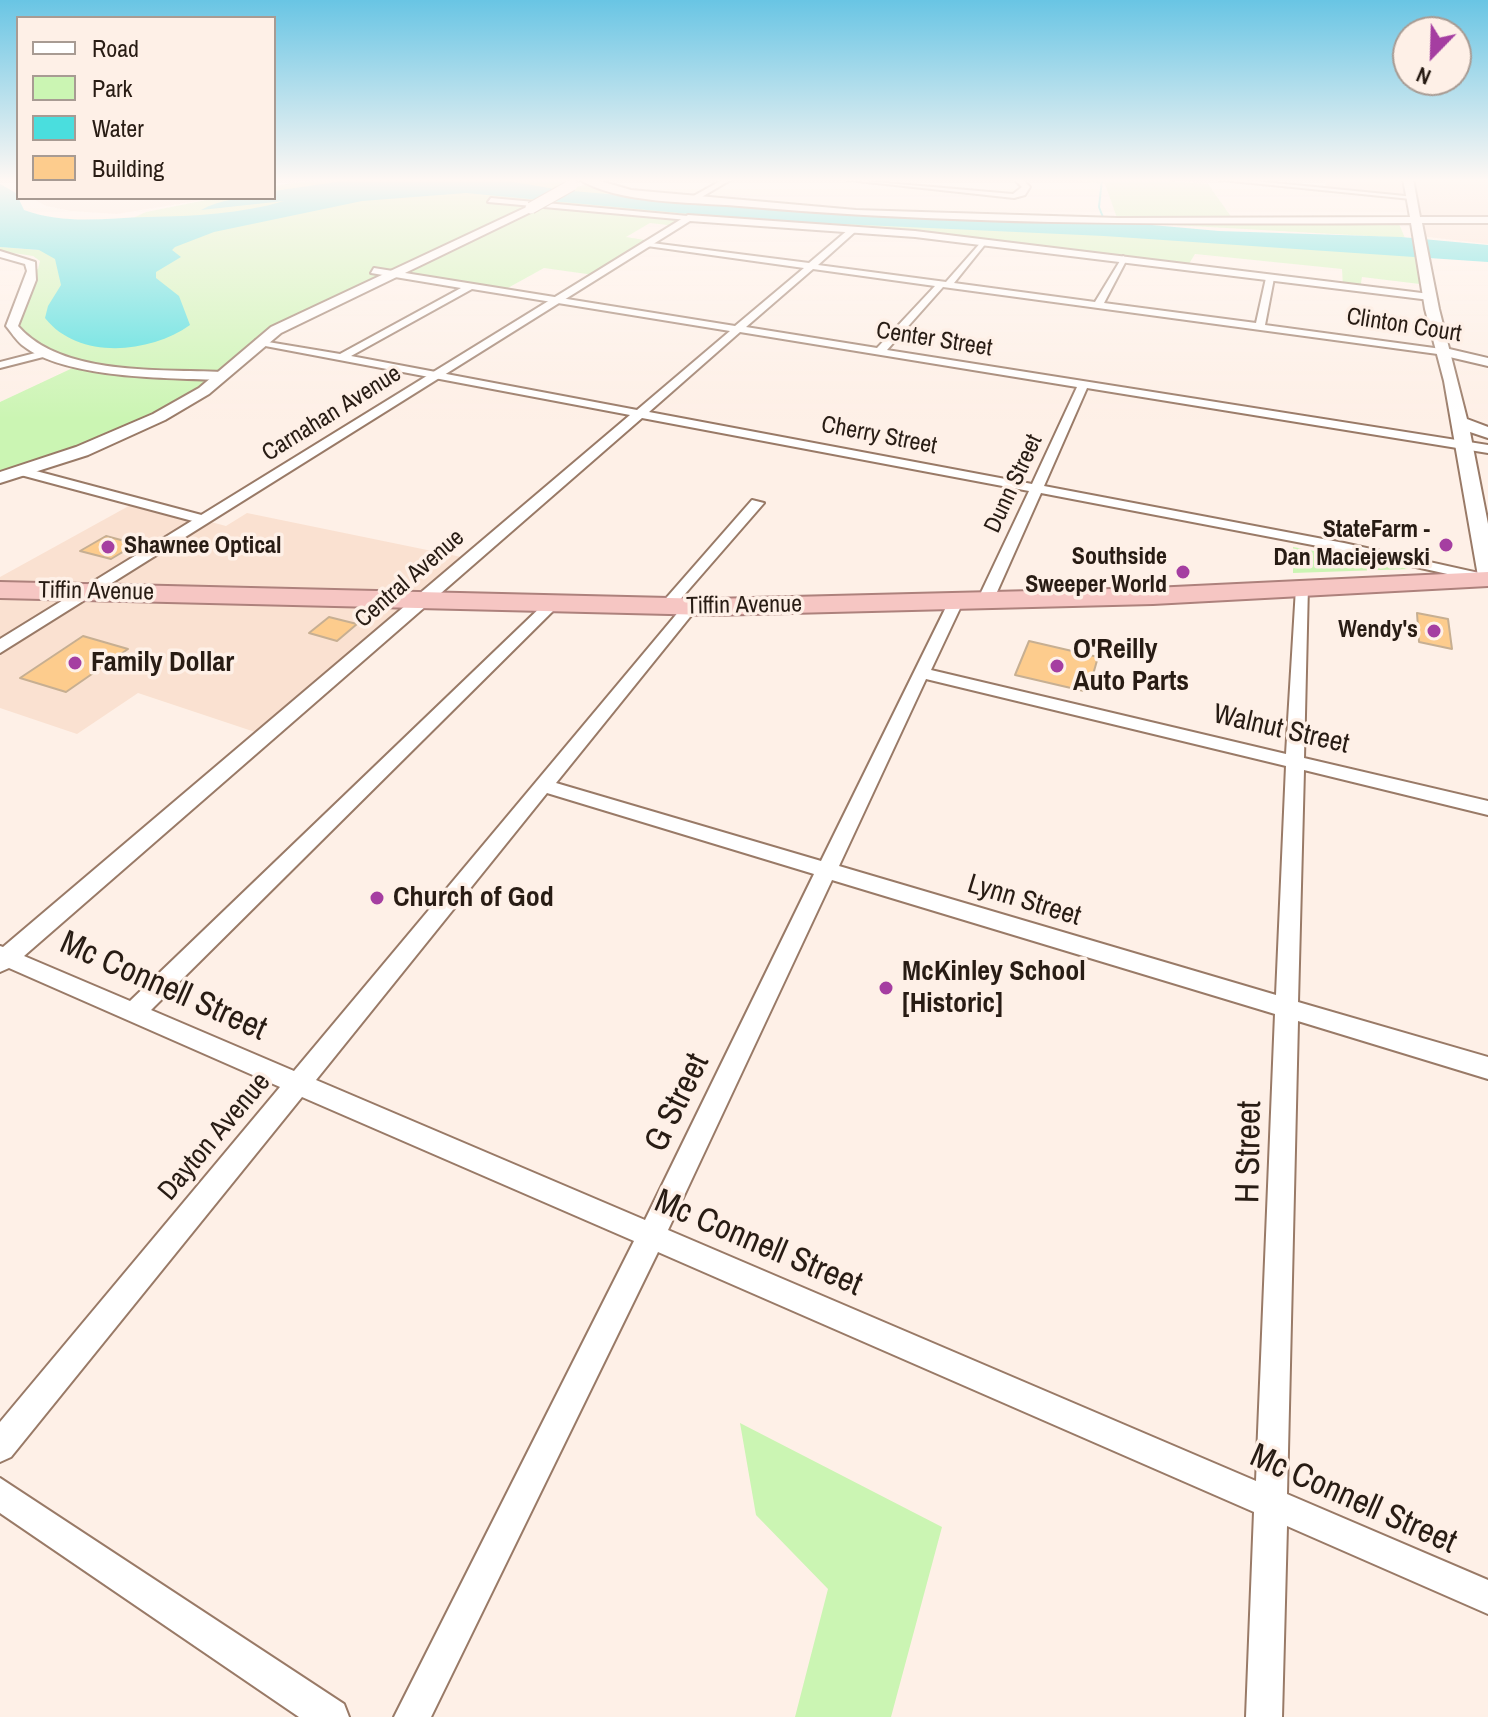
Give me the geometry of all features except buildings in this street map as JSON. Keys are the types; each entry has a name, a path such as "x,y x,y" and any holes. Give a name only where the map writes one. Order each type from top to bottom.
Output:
{"highway":[{"name":"Tiffin Avenue","path":"0,590 678,607 985,601 1488,578"}],"main road":[{"path":"0,478 82,451 145,424 194,397 276,330 423,259"},
{"path":"1423,259 1445,352 1488,578"},
{"path":"1459,422 1488,433"},
{"path":"1463,445 1488,446"}],"street":[{"path":"19,259 30,262 33,281 13,315 12,326 26,341 47,353 89,366 222,376"},
{"name":"Carnahan Avenue","path":"0,647 622,259"},
{"name":"Clinton Court","path":"760,259 1445,352 1488,362"},
{"name":"Central Avenue","path":"2,959 819,259"},
{"path":"878,353 967,259"},
{"path":"1098,305 1123,259"},
{"path":"1124,259 1430,297"},
{"name":"Center Street","path":"374,271 1463,445"},
{"path":"1260,327 1270,278"},
{"path":"342,357 469,287"},
{"name":"Cherry Street","path":"260,342 1374,553 1488,578"},
{"path":"0,365 47,353"},
{"name":"Dunn Street","path":"985,601 1083,386"},
{"path":"21,471 204,520"},
{"name":"Dayton Avenue","path":"0,1446 545,786 757,503"},
{"name":"H Street","path":"1264,1717 1303,588"},
{"name":"G Street","path":"412,1717 651,1237 955,602"},
{"path":"133,1013 552,604"},
{"name":"Walnut Street","path":"921,673 1488,808"},
{"name":"Lynn Street","path":"545,786 1488,1068"},
{"name":"Mc Connell Street","path":"2,959 1488,1597"},
{"path":"0,1494 331,1717"}],"shaded area":[{"path":"136,502 226,526 247,513 471,559 264,735 138,693 77,734 0,708 0,577"}],"green space":[{"path":"37,259 621,259 594,275 544,268 506,289 390,275 276,330 178,407 0,478 0,402 79,365 15,333 33,271 38,269 40,261"},
{"path":"1122,259 1192,259 1187,267"},
{"path":"1245,259 1423,259 1428,285 1362,277 1360,289 1343,287 1342,269"},
{"path":"1293,547 1409,569 1293,573"},
{"path":"740,1423 942,1527 891,1717 795,1717 828,1589 756,1515"}],"water":[{"path":"55,259 177,259 156,272 156,278 179,296 190,325 173,335 135,347 114,348 76,341 59,332 45,318 48,306 61,285"},
{"path":"1446,259 1488,259 1488,262"}],"place":[{"name":"StateFarm - Dan Maciejewski","path":"1446,545"},
{"name":"Shawnee Optical","path":"108,547"},
{"name":"Southside Sweeper World","path":"1183,572"},
{"name":"Wendy's","path":"1434,631"},
{"name":"Family Dollar","path":"75,663"},
{"name":"O'Reilly Auto Parts","path":"1057,666"},
{"name":"Church of God","path":"377,898"},
{"name":"McKinley School [Historic]","path":"886,988"}]}
